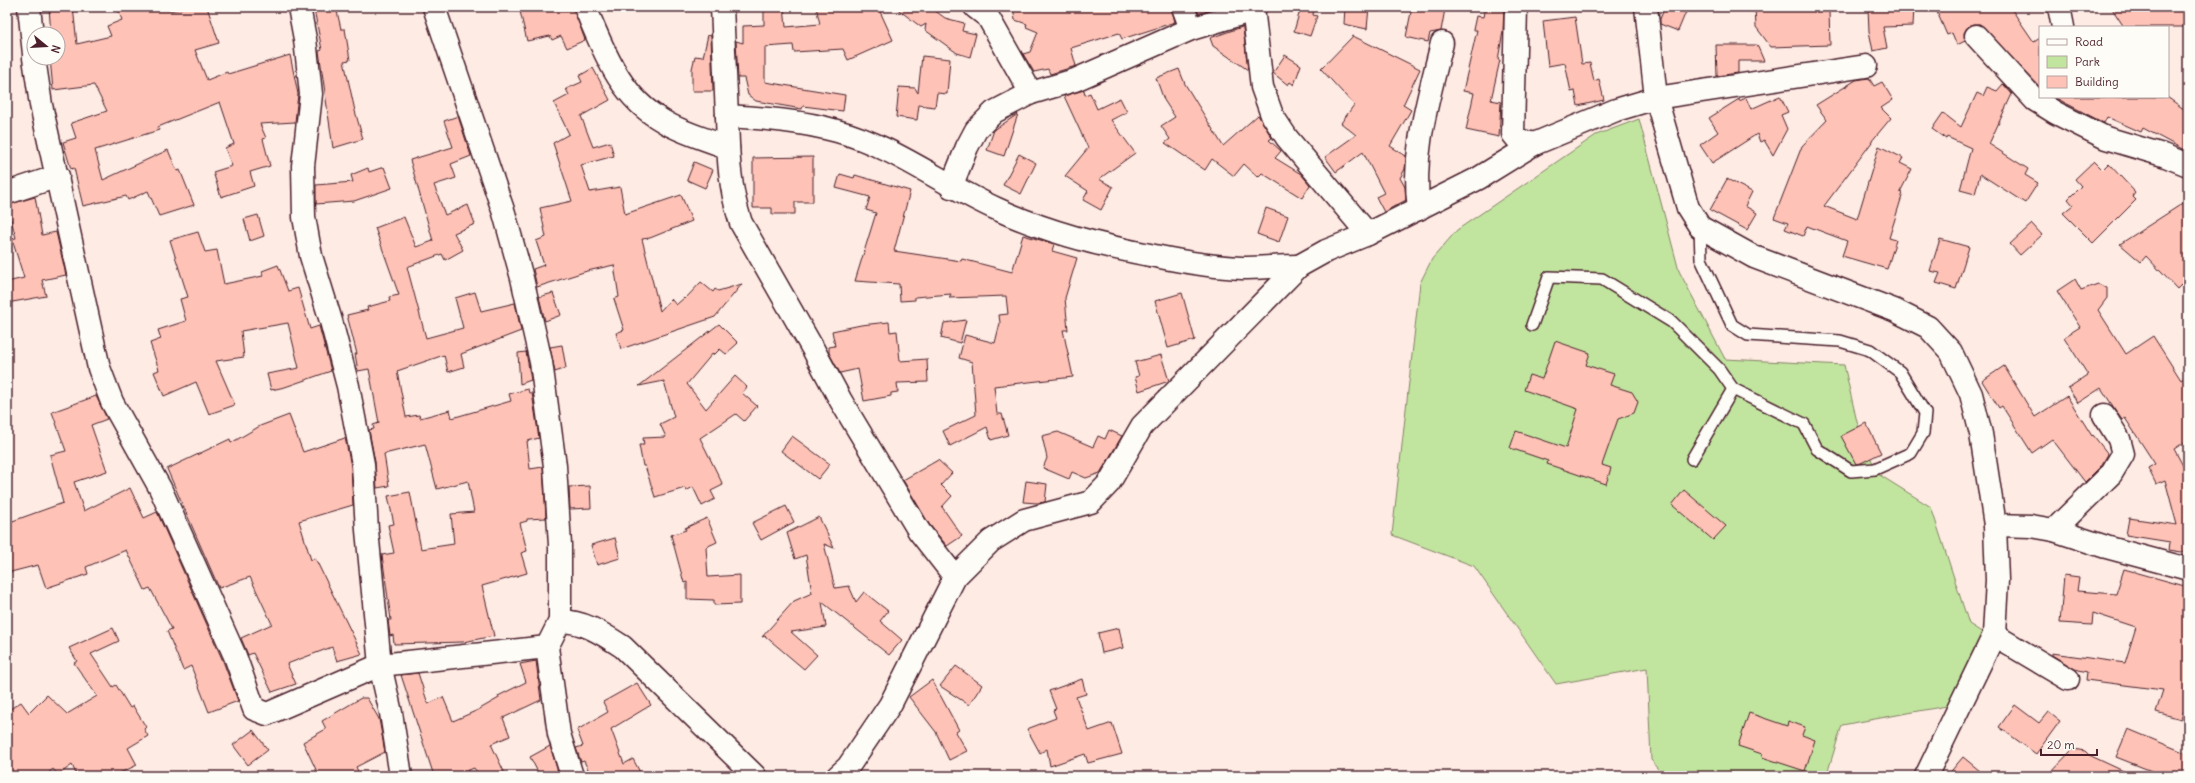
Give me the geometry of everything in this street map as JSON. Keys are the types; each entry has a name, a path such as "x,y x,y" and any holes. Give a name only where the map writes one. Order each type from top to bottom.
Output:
{"street":[{"path":"29,7 31,26"},
{"path":"298,7 305,39 310,81 310,110 303,166 304,217 311,256 331,321 348,386 363,464 366,530 380,665 391,713 401,776"},
{"path":"434,7 504,213 522,278 541,362 555,466 560,545 560,621 546,647 559,734 572,776"},
{"path":"585,7 608,58 629,95 646,111 664,122 728,148"},
{"path":"722,7 728,148 734,202 741,223 848,414 919,531 955,577"},
{"path":"975,7 988,17 1031,93"},
{"path":"1183,7 1191,29"},
{"path":"1516,7 1513,134 1518,140 1534,144"},
{"path":"1646,7 1656,98 1688,208 1700,227 1754,256 1894,310 1928,327 1951,352 1971,394 1981,434 1995,525 1997,587 1994,634 1926,776"},
{"path":"2059,7 2063,26"},
{"path":"951,187 966,147 976,130 994,112 1031,93 1075,80 1191,29 1254,8 1262,87 1272,115 1296,149 1368,234"},
{"path":"1976,36 2035,100 2056,113 2106,138 2163,155 2188,165"},
{"path":"1419,208 1416,174 1418,151 1442,44"},
{"path":"35,66 41,105 58,176 99,368 112,402 163,495 235,656 254,709 257,712 266,714 380,665 546,647"},
{"path":"838,776 848,768 890,705 955,577 991,541 1024,520 1091,502 1109,484 1142,426 1299,266 1326,251 1368,234 1479,178 1534,144 1616,110 1656,98 1866,66"},
{"path":"727,116 771,119 838,131 903,158 951,187 1005,212 1071,237 1112,248 1213,266 1242,268 1299,266"},
{"path":"7,193 58,176"},
{"path":"2054,530 2111,474 2123,454 2119,439 2104,415"},
{"path":"1995,525 2031,526 2054,530 2106,547 2188,569"},
{"path":"560,621 574,621 597,631 623,647 755,776"},
{"path":"1994,634 2068,679"}],"lane":[{"path":"1532,325 1549,277 1602,279 1672,322 1718,369 1733,389 1804,424 1817,449 1851,471 1874,469 1911,453 1923,434 1925,413 1900,372 1870,350 1848,343 1748,335 1732,325 1701,259 1700,227"},
{"path":"1692,459 1733,389"}],"green space":[{"path":"1639,119 1679,271 1725,359 1844,365 1857,422 1875,469 1878,474 1931,507 1969,624 1983,633 1952,705 1842,725 1827,774 1803,776 1665,776 1651,760 1647,668 1556,684 1474,566 1392,535 1420,283 1432,259 1457,230 1596,135"}],"building":[{"path":"73,7 77,44 111,36 107,26 122,20 117,7 168,7 169,11 186,7 207,7 219,43 195,50 207,80 227,72 228,74 290,55 298,94 295,122 260,124 266,138 263,139 270,166 250,172 254,186 221,197 213,172 232,166 225,148 234,144 220,102 158,127 159,130 95,150 103,180 168,150 177,171 180,170 194,205 159,216 148,191 128,200 126,196 83,206 74,168 71,169 63,142 76,138 71,123 107,111 94,85 53,90 51,66 66,66 66,26 50,26 49,8"},
{"path":"322,7 336,7 341,29 345,29 350,60 344,61 363,139 333,148 319,51 322,50 314,9"},
{"path":"519,7 573,7 585,40 567,48 561,36 552,40 550,36 527,41"},
{"path":"764,7 784,7 786,27 820,24 816,7 878,7 893,40 848,60 843,49 794,52 793,45 765,47 765,82 845,95 843,111 803,106 802,109 756,101 748,95 744,78 738,78 736,41 743,43 743,26 764,25"},
{"path":"895,7 930,7 945,18 964,23 962,31 976,34 970,57 957,53 925,30 926,24 921,27"},
{"path":"1013,7 1171,7 1175,22 1122,39 1119,33 1071,48 1076,66 1050,74 1048,69 1034,72 1023,54 1030,52 1038,32 1026,27 1027,24 1015,20"},
{"path":"1196,7 1212,7 1213,9 1199,14"},
{"path":"1301,7 1314,7 1313,15 1317,16 1310,36 1294,31"},
{"path":"1345,7 1369,7 1367,29 1344,24"},
{"path":"1412,7 1445,9 1441,31 1430,33 1428,42 1406,37"},
{"path":"1485,7 1504,7 1503,31 1498,60 1500,60 1491,100 1501,102 1499,137 1466,130 1474,93 1463,91 1477,30 1473,30 1476,16 1483,17"},
{"path":"1665,7 1688,7 1678,31 1660,24 1660,19"},
{"path":"1755,7 1823,7 1823,12 1829,11 1830,45 1771,47 1756,27"},
{"path":"1868,7 1914,7 1913,26 1883,27 1887,48 1873,51 1869,31"},
{"path":"1947,7 2010,7 2034,42 2039,39 2039,86 1980,24 1974,24 1968,27 1964,33 1965,41 1957,45 1952,33 1947,35 1937,12"},
{"path":"2111,7 2188,7 2188,27 2123,26"},
{"path":"1575,17 1582,64 1590,63 1594,81 1599,79 1604,100 1578,106 1575,91 1571,92 1565,63 1548,66 1543,21"},
{"path":"1242,27 1248,70 1213,46 1210,38"},
{"path":"708,35 711,36 713,91 692,91 692,69 695,56 703,57"},
{"path":"1353,36 1420,69 1403,105 1411,110 1390,146 1406,156 1405,169 1400,178 1405,187 1406,200 1384,212 1376,197 1384,193 1363,152 1336,172 1325,157 1356,135 1341,123 1354,105 1321,69"},
{"path":"1716,45 1757,45 1764,61 1738,61 1738,73 1717,76"},
{"path":"1285,55 1301,65 1294,85 1290,82 1288,85 1273,73"},
{"path":"922,56 950,59 947,94 937,93 935,107 919,105 917,120 896,117 899,87 915,88 918,93"},
{"path":"593,68 610,100 581,116 593,147 610,142 614,156 581,165 590,192 620,187 625,214 681,195 692,221 650,238 642,239 660,311 671,299 676,305 684,298 685,299 701,282 713,292 715,289 718,291 742,284 715,317 621,349 616,333 624,330 614,299 619,297 614,265 587,271 537,287 533,269 544,265 536,241 546,237 540,208 572,201 553,143 569,134 554,103 569,95 566,89 582,82 579,76"},
{"path":"1179,69 1185,84 1223,146 1258,115 1272,138 1269,140 1281,151 1275,158 1301,174 1310,185 1302,198 1262,173 1258,177 1244,164 1234,176 1212,159 1205,170 1165,143 1170,139 1161,126 1175,117 1164,100 1156,78"},
{"path":"1869,78 1874,86 1882,82 1893,100 1881,108 1891,118 1871,142 1824,206 1857,219 1879,146 1903,158 1900,163 1912,169 1900,192 1903,193 1889,238 1896,240 1887,269 1842,256 1847,241 1807,226 1803,236 1785,229 1788,223 1774,218 1802,146 1827,120 1816,105 1856,80"},
{"path":"2003,84 2012,94 1989,144 2028,169 2025,175 2038,183 2025,203 1980,174 1975,194 1960,190 1971,148 1947,137 1946,139 1932,129 1943,113 1961,127 1977,93 1983,96 1987,87 1997,91"},
{"path":"1084,90 1085,95 1090,93 1097,109 1120,98 1127,112 1111,120 1135,153 1099,179 1113,187 1101,210 1083,200 1088,191 1065,176 1088,148 1064,96"},
{"path":"1780,96 1788,112 1781,115 1787,129 1773,155 1764,140 1760,142 1757,134 1712,163 1700,145 1718,132 1709,118 1739,99 1739,101 1746,98 1751,109"},
{"path":"2056,98 2168,98 2188,112 2188,152 2143,128 2141,132 2107,117 2104,123"},
{"path":"1018,114 1004,156 987,150 994,130"},
{"path":"458,116 471,156 451,164 456,178 434,185 445,215 468,205 475,224 454,233 463,250 445,260 442,254 407,267 426,338 463,328 455,298 475,292 481,311 515,303 521,331 461,354 464,367 448,372 444,355 397,371 406,417 419,415 420,418 450,410 452,418 511,401 509,394 528,389 529,393 532,393 539,438 527,441 530,469 543,467 546,518 527,519 527,521 520,523 527,551 521,553 527,573 482,586 494,636 463,642 394,644 393,635 390,636 388,620 391,620 382,555 394,553 388,525 394,524 388,496 410,492 421,549 454,544 451,514 474,512 468,481 437,489 425,444 384,454 389,486 377,488 375,462 369,430 374,429 373,425 379,423 369,369 358,371 355,354 357,354 347,315 368,310 367,307 390,301 389,297 399,295 375,228 404,217 416,247 433,241 410,160 453,147 444,121"},
{"path":"1019,154 1036,163 1021,194 1003,185"},
{"path":"813,157 813,202 795,202 795,214 772,214 772,208 753,208 753,158"},
{"path":"2094,161 2103,170 2109,164 2135,192 2132,196 2136,200 2093,243 2063,213 2073,205 2068,199 2081,186 2075,179"},
{"path":"694,162 713,170 705,188 687,180"},
{"path":"384,167 392,188 354,201 316,204 316,185 353,182 351,175 368,168 369,172"},
{"path":"840,174 854,178 855,175 910,191 894,251 961,261 962,259 1012,272 1023,235 1054,244 1052,251 1077,258 1065,298 1068,330 1063,330 1073,377 994,386 997,414 1002,414 1008,435 991,440 987,427 950,446 943,431 976,415 972,362 959,358 965,335 995,343 1000,323 999,315 1008,314 1006,296 949,298 951,294 915,297 915,300 900,301 899,284 855,281 876,213 866,210 870,197 836,188"},
{"path":"1727,179 1752,192 1745,206 1757,213 1747,230 1710,210"},
{"path":"35,197 42,235 56,232 66,275 42,280 46,296 7,303 7,282 24,278 12,239 16,238 7,205"},
{"path":"2188,200 2188,278 2177,289 2146,256 2141,262 2120,244"},
{"path":"1266,208 1288,216 1279,242 1257,234"},
{"path":"258,215 264,236 250,241 244,219"},
{"path":"2032,224 2042,235 2020,255 2010,244"},
{"path":"198,232 205,252 217,250 224,284 263,276 262,271 278,265 288,291 298,288 310,329 319,326 331,371 285,387 271,390 267,374 299,368 288,323 241,331 244,357 216,361 235,405 209,414 196,382 164,396 154,372 159,370 150,343 161,339 158,330 186,321 180,299 188,297 170,240"},
{"path":"1940,239 1969,247 1956,289 1936,283 1940,273 1930,271"},
{"path":"2075,279 2081,290 2098,284 2107,288 2107,298 2098,310 2126,354 2153,336 2181,380 2188,375 2188,440 2174,449 2188,475 2188,553 2169,550 2170,542 2126,535 2129,518 2177,525 2165,480 2156,484 2148,468 2155,464 2125,418 2122,420 2101,388 2078,403 2068,388 2088,375 2064,337 2080,327 2057,291"},
{"path":"553,293 561,315 545,321 539,297"},
{"path":"1182,293 1195,340 1168,348 1155,301"},
{"path":"966,320 960,343 941,338 944,323"},
{"path":"889,322 890,332 897,331 900,361 927,359 928,382 897,383 898,392 891,393 891,396 864,401 858,369 840,373 829,353 829,347 835,346 832,331 861,325"},
{"path":"719,324 738,343 726,354 720,349 714,355 713,353 687,384 706,409 735,376 747,387 742,393 757,406 744,421 736,414 700,438 723,485 711,491 715,499 702,506 693,487 686,491 685,488 655,497 645,466 643,466 639,445 644,445 643,438 666,437 660,424 674,417 664,381 639,386"},
{"path":"1555,341 1590,353 1586,365 1614,374 1610,385 1632,392 1638,402 1634,413 1618,419 1602,465 1611,468 1606,484 1547,464 1548,461 1510,448 1516,431 1566,448 1578,409 1524,390 1529,375 1542,379"},
{"path":"562,345 566,368 555,372 550,347"},
{"path":"526,352 531,380 520,384 518,353"},
{"path":"1161,355 1169,381 1139,391 1135,377 1139,376 1135,362"},
{"path":"2004,366 2035,417 2067,396 2092,436 2093,435 2108,454 2101,466 2085,482 2052,439 2032,453 2002,406 1999,408 1982,381"},
{"path":"96,396 107,419 91,425 107,471 74,482 84,511 130,488 144,518 157,512 223,661 238,701 209,712 191,666 183,670 167,631 172,629 150,588 145,590 126,550 86,567 88,574 46,588 38,565 7,573 7,523 63,503 50,455 66,451 52,412"},
{"path":"289,415 303,452 345,438 351,466 353,505 299,521 311,560 315,558 362,654 337,661 332,647 287,664 296,684 272,692 253,653 248,655 241,638 272,624 250,577 219,588 167,469 230,439 231,443 260,426"},
{"path":"1866,423 1881,453 1856,464 1841,436"},
{"path":"1109,430 1122,436 1100,473 1086,478 1072,472 1069,479 1043,468 1047,458 1042,436 1058,432 1093,447 1098,436 1105,439"},
{"path":"792,436 830,464 818,479 781,451"},
{"path":"938,460 952,473 941,485 952,496 942,507 962,536 947,546 929,524 903,480"},
{"path":"1026,481 1047,484 1045,502 1023,502"},
{"path":"590,486 591,508 570,509 569,487"},
{"path":"1684,490 1726,526 1713,540 1672,505"},
{"path":"786,506 794,522 761,540 752,523"},
{"path":"819,517 834,548 824,544 835,588 849,586 856,602 864,592 888,611 880,621 902,640 889,655 822,602 826,627 791,632 817,655 804,669 765,636 762,637 794,601 812,593 806,555 795,559 787,533"},
{"path":"707,518 717,542 706,547 708,577 740,575 740,604 714,605 714,600 687,599 687,582 684,583 671,535 686,530 685,528"},
{"path":"615,538 620,558 597,565 591,545"},
{"path":"2124,569 2188,587 2188,712 2184,711 2181,719 2156,712 2163,690 2086,680 2087,672 2075,669 2052,655 2052,653 2125,663 2136,627 2093,613 2092,625 2060,623 2064,575 2079,577 2077,591 2116,594"},
{"path":"113,628 119,641 91,654 113,687 116,685 130,708 133,706 146,727 144,729 148,736 128,748 137,765 114,776 77,776 72,765 58,775 53,769 45,776 7,776 7,711 21,702 29,713 47,695 67,714 97,696 74,663 77,661 69,648"},
{"path":"1119,628 1123,648 1102,653 1098,633"},
{"path":"536,661 541,700 503,718 510,736 491,744 506,776 480,776 474,768 454,776 434,776 401,675 418,673 428,704 443,697 453,721 478,710 499,698 498,696 526,682 520,664"},
{"path":"956,666 982,685 969,705 940,686"},
{"path":"1082,679 1086,694 1076,697 1089,731 1112,723 1122,754 1088,763 1085,754 1050,766 1047,749 1040,753 1027,729 1056,718 1053,710 1056,709 1049,691"},
{"path":"932,680 959,730 956,732 967,751 949,760 936,732 909,697"},
{"path":"637,683 651,705 611,729 624,764 633,759 642,776 591,776 584,761 581,762 576,748 583,746 577,730 608,712 603,702"},
{"path":"361,698 367,698 379,719 385,752 356,767 360,776 319,776 303,742 326,729 322,721"},
{"path":"2015,705 2039,723 2048,712 2060,721 2036,754 1999,727"},
{"path":"1749,713 1787,726 1788,721 1805,727 1802,735 1815,740 1805,771 1762,757 1762,754 1738,746"},
{"path":"2128,729 2188,754 2188,776 2152,776 2154,772 2116,757"},
{"path":"253,730 268,750 248,765 233,745"},
{"path":"550,746 558,772 549,776 540,776 530,757"},
{"path":"2073,749 2085,751 2089,755 2134,776 2047,776"},
{"path":"1963,757 1986,776 1947,776"}]}
